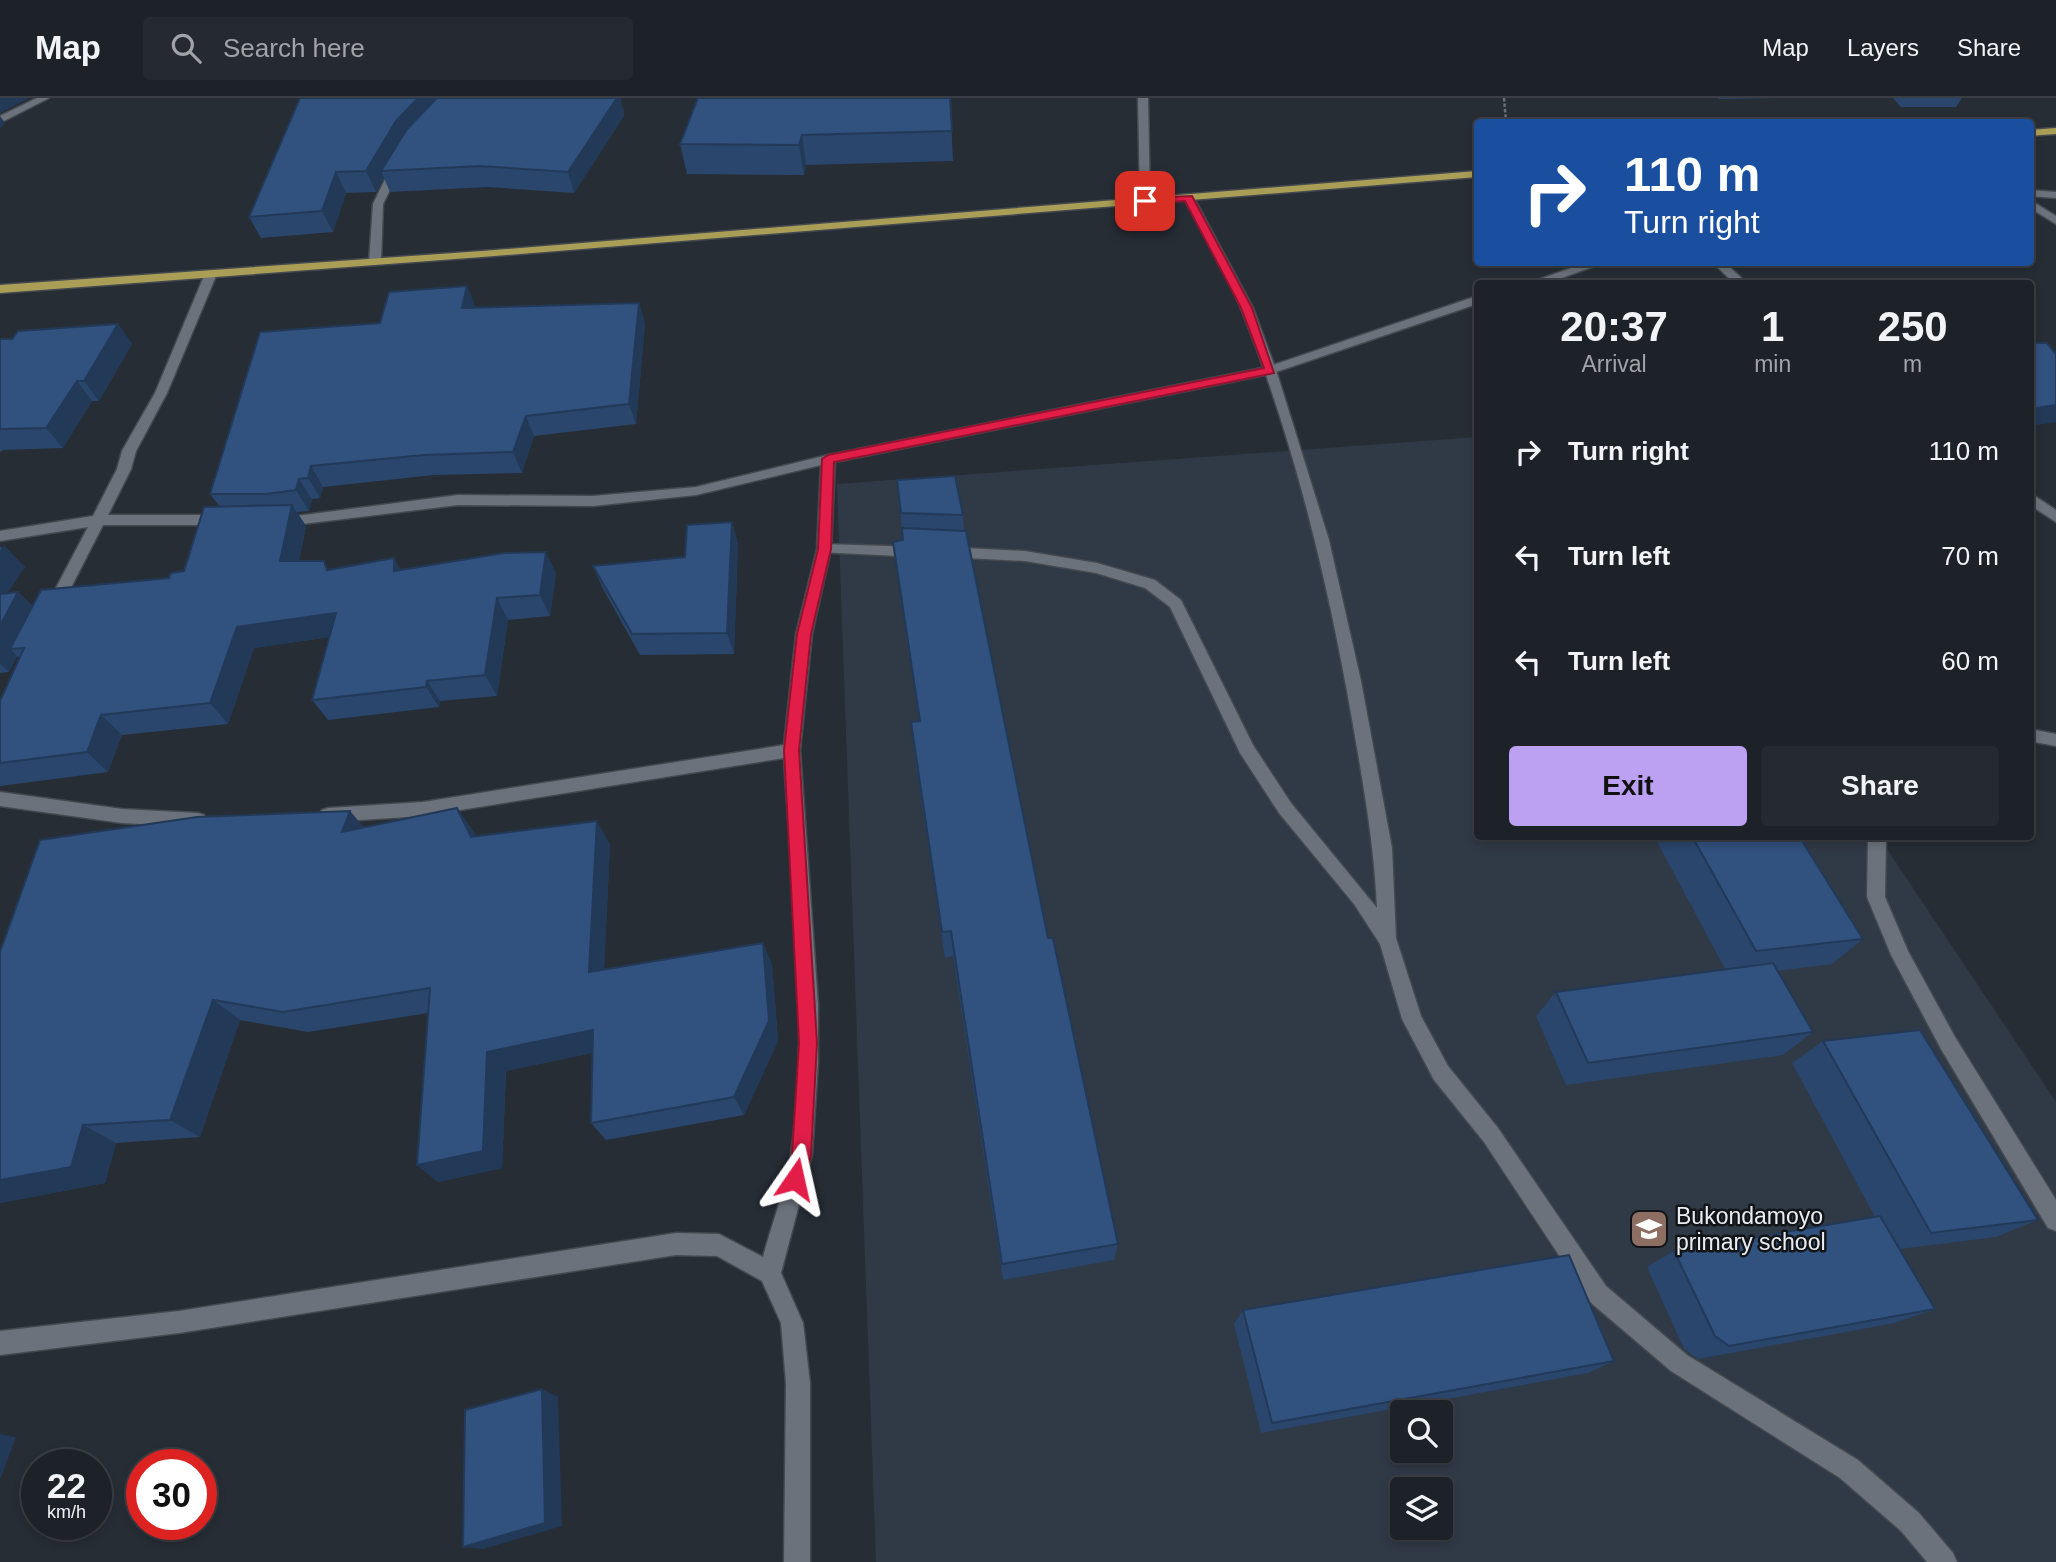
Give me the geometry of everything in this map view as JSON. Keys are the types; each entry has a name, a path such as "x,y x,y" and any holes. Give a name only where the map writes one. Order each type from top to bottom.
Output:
{"main road":[{"path":"2034,133 2056,131"},
{"path":"0,289 210,276 1474,174"}],"street":[{"path":"0,120 44,98"},
{"path":"1143,98 1145,201"},
{"path":"375,262 378,204 401,157"},
{"path":"2034,193 2056,195"},
{"path":"1188,198 1247,308 1270,370 1322,540 1353,681 1383,848 1388,941 1412,1019 1441,1073 1491,1135 1598,1294 1679,1363 1849,1469 1910,1522 1944,1562"},
{"path":"2034,206 2056,221"},
{"path":"1544,280 1588,266"},
{"path":"1722,266 1738,280"},
{"path":"49,616 124,469 129,451 161,393 210,276"},
{"path":"267,522 458,500 593,500 696,491 828,459 1270,370 1474,301"},
{"path":"770,1273 801,1155 808,1062 808,1004 792,750 804,634 824,549 828,459"},
{"path":"2034,501 2056,519"},
{"path":"2034,511 2056,519"},
{"path":"0,536 99,520 241,521"},
{"path":"824,549 1025,556 1097,568 1150,584 1176,604 1246,748 1285,808 1360,898 1388,941"},
{"path":"2034,736 2056,740"},
{"path":"312,816 423,808 792,750"},
{"path":"0,799 122,816 214,820"},
{"path":"1877,840 1876,897 1900,955 1948,1043 2056,1220"},
{"path":"0,1343 179,1322 676,1244 719,1245 770,1273 792,1322 796,1371 797,1562"}],"path":[{"path":"1504,98 1506,119"}],"shaded area":[{"name":"Bukondamoyo primary school","path":"1474,437 1474,840 1881,840 2056,1102 2056,1562 876,1562 837,484"}],"building":[{"path":"300,98 418,98 396,121 366,171 336,172 322,211 249,217"},
{"path":"437,98 617,98 568,172 480,166 381,171 407,129"},
{"path":"698,98 950,98 952,131 802,135 799,145 680,144"},
{"path":"467,286 462,308 639,303 629,404 526,416 513,452 424,455 311,466 308,478 299,479 296,490 266,494 210,494 260,332 380,323 389,292"},
{"path":"118,324 84,381 77,381 46,428 0,429 0,339 12,339 18,331"},
{"path":"2034,343 2047,343 2056,354 2056,405 2034,408"},
{"path":"955,476 963,515 901,513 897,480"},
{"path":"292,505 280,561 324,561 327,570 394,558 394,571 504,553 546,552 540,595 497,598 485,675 427,681 426,687 312,700 336,613 237,627 210,703 101,715 87,752 0,763 0,701 24,648 10,649 41,590 169,578 171,573 184,571 204,507"},
{"path":"732,522 727,633 632,634 593,566 685,557 687,525"},
{"path":"902,528 966,531 1048,938 1053,938 1118,1244 1002,1264 951,931 942,932 911,722 920,721 893,542 903,540"},
{"path":"18,592 0,626 0,594"},
{"path":"457,808 471,837 597,821 589,972 763,943 769,1021 734,1097 591,1123 593,1030 487,1052 483,1151 417,1165 430,988 283,1012 213,1000 170,1120 83,1125 71,1167 0,1180 0,952 40,840 197,817 350,811 342,832"},
{"path":"1694,840 1801,840 1863,939 1756,951"},
{"path":"1773,963 1813,1032 1588,1063 1556,992"},
{"path":"1920,1030 2038,1220 1931,1233 1823,1041"},
{"path":"1880,1216 1935,1309 1729,1346 1715,1336 1674,1251"},
{"path":"1569,1255 1614,1361 1272,1423 1243,1310"},
{"path":"542,1389 545,1523 463,1547 465,1410"}],"place":[{"name":"Bukondamoyo primary school","path":"1649,1229"}],"route":[{"path":"795,1179 801,1155 808,1062 808,1004 792,750 804,634 824,549 828,459 1270,370 1247,308 1222,258 1203,231 1188,198 1145,201"}]}
